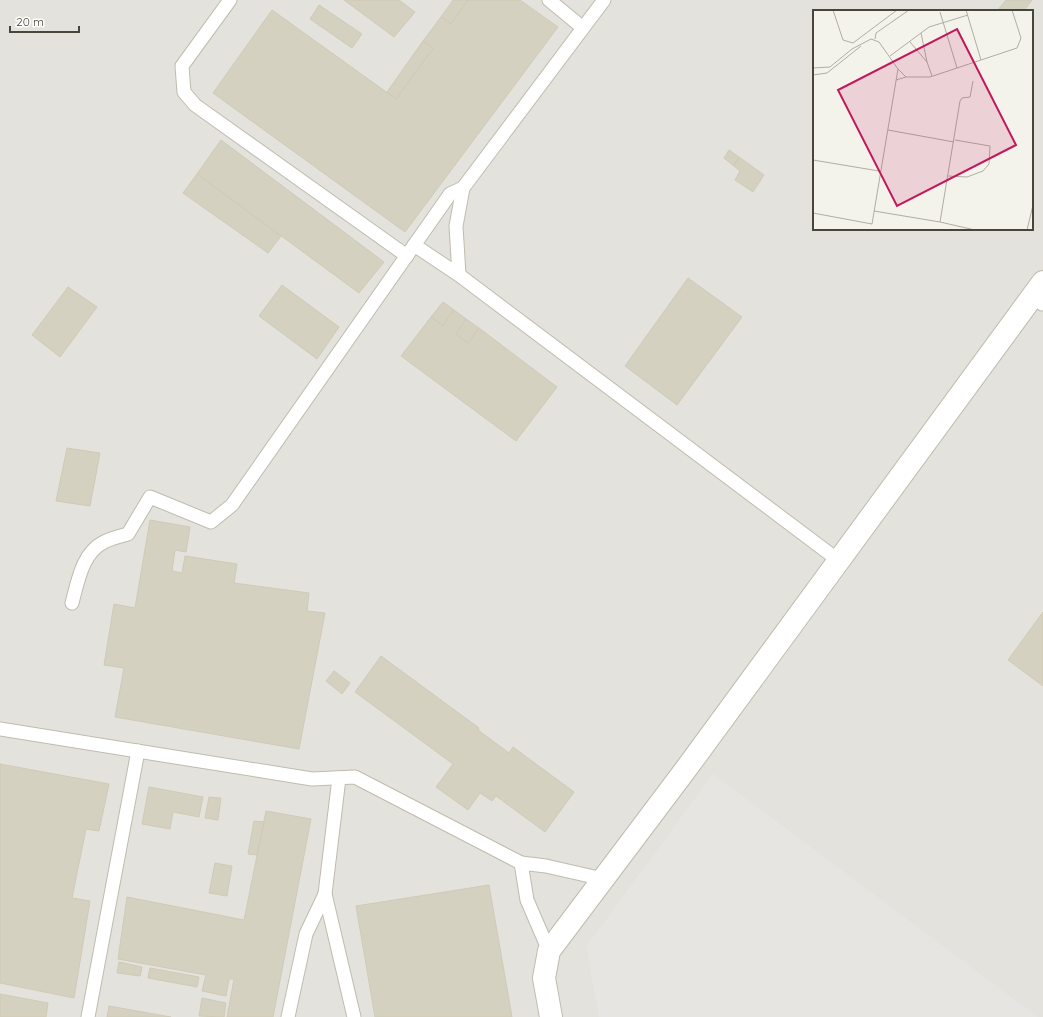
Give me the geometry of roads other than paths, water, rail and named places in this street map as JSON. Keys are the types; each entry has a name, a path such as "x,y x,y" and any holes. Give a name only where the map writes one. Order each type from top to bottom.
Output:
{"street":[{"path":"551,1017 544,978 549,951 1043,282"}],"lane":[{"path":"230,0 182,66 184,92 194,105 411,251 459,275 838,560"},
{"path":"549,0 583,28"},
{"path":"459,275 456,226 463,188 604,0"},
{"path":"72,603 81,571 90,552 104,542 128,534 150,497 211,522 232,505 450,194 463,188"},
{"path":"0,729 312,780 355,777 522,863 546,866 603,879"},
{"path":"88,1017 138,751"},
{"path":"288,1017 306,934 325,894 339,778"},
{"path":"522,863 527,900 549,951"},
{"path":"325,894 354,1017"}]}
